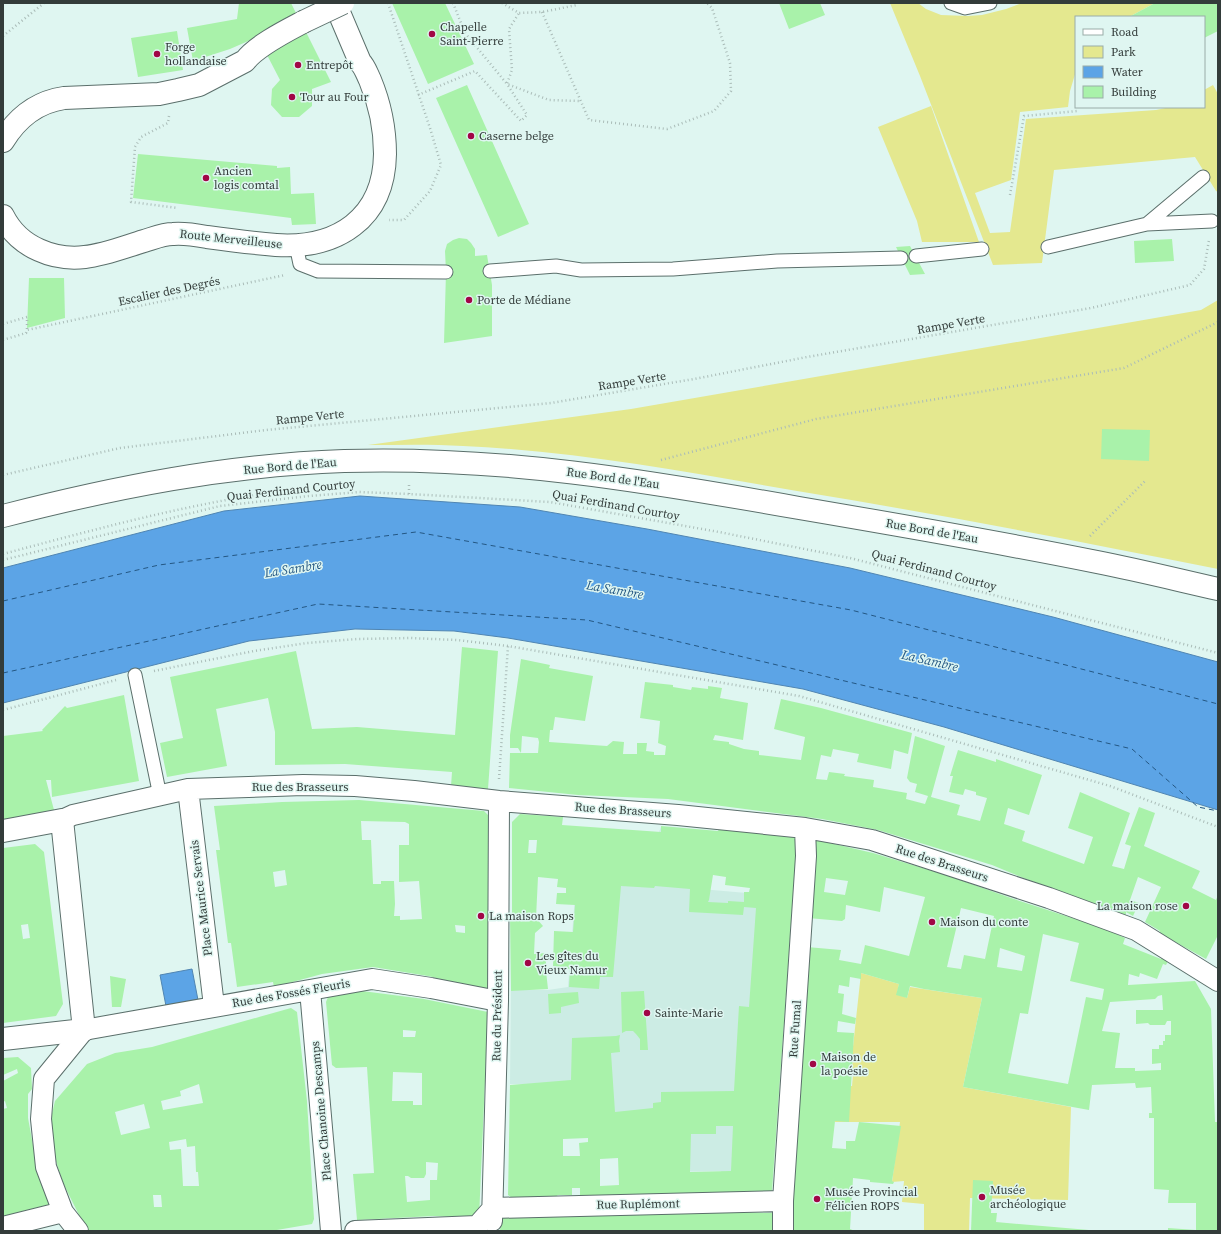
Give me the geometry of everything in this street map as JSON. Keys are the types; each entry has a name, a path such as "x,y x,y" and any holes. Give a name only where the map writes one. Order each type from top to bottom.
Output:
{"main road":[{"name":"Route Merveilleuse","path":"3,216 23,242 50,255 72,259 97,256 160,236 175,234 265,244 296,245 316,242 336,235 360,220 368,212 380,187 385,162 384,130 380,106 374,90 364,66 360,62 335,3"},
{"path":"3,141 14,125 26,114 51,101 64,98 159,94 199,85 245,61 249,56 270,41 302,22 343,3"},
{"name":"Rue Bord de l'Eau","path":"3,516 141,484 259,467 343,461 463,462 545,469 628,479 979,539 1119,566 1218,590"},
{"path":"3,1039 84,1030 62,820"},
{"name":"Rue des Brasseurs","path":"3,831 62,820"}],"street":[{"name":"Rue des Brasseurs","path":"62,820 73,815 188,790 303,784 355,786 414,791 499,801 678,815 805,828 872,840 1049,898 1136,930 1218,981"},
{"name":"Place Maurice Servais","path":"188,790 214,1006"},
{"name":"Rue du Président","path":"491,1231 493,1208 498,1001 499,801"},
{"name":"Rue Fumal","path":"783,1231 783,1201 806,856 805,828"},
{"name":"Rue des Fossés Fleuris","path":"84,1030 372,979 498,1001"},
{"name":"Place Chanoine Descamps","path":"310,990 332,1231"},
{"path":"78,1231 63,1212 46,1167 41,1119 44,1079 84,1030"},
{"name":"Rue Ruplémont","path":"493,1208 783,1201"},
{"path":"355,1231 477,1226 493,1208"},
{"path":"3,1227 63,1212"}],"lane":[{"path":"951,3 965,8 990,3"},
{"path":"1147,224 1203,177"},
{"path":"1048,247 1147,224 1212,221"},
{"path":"296,245 300,264 318,271 446,272"},
{"path":"916,256 982,249"},
{"path":"490,271 556,266 581,270 673,269 777,261 901,258"},
{"path":"135,675 160,796"}],"path":[{"path":"3,36 44,3"},
{"path":"360,220 404,220 430,191 441,165 388,3"},
{"path":"418,95 475,71 521,121 527,115 507,84 465,33 453,3"},
{"path":"502,3 519,13 542,12 577,5"},
{"path":"556,3 556,9"},
{"path":"542,12 589,120 667,129 714,111 731,91 730,63 712,8 707,3"},
{"path":"507,84 512,70 509,29 519,13"},
{"path":"507,84 549,100 581,101"},
{"path":"159,94 169,114 168,123 141,137 135,147 131,202 179,208"},
{"path":"1010,195 1024,116 1077,111"},
{"name":"Rampe Verte","path":"3,475 120,448 266,430 551,403 694,380 807,357 1091,308 1190,285 1204,269 1212,221"},
{"name":"Escalier des Degrés","path":"27,332 286,275 296,245"},
{"path":"3,324 27,317 27,332 3,340"},
{"path":"654,461 816,419 1124,368 1218,322"},
{"path":"1073,557 1079,546 1146,480"},
{"path":"3,554 189,507 257,494 300,489"},
{"name":"Quai Ferdinand Courtoy","path":"3,560 220,506 310,496 359,492 550,502 719,532 850,558 1218,654"},
{"path":"3,710 135,675 254,651 307,643 357,638 457,640 508,646 799,696 1110,786 1218,827"},
{"path":"499,801 499,767 508,646"}],"shaded area":[{"name":"Sainte-Marie","path":"661,827 683,828 689,888 792,897 777,1099 723,1194 721,1171 662,1172 525,1084 510,1084 511,990 548,990 568,987 577,870 659,832"}],"green space":[{"path":"890,3 918,3 926,9 941,15 968,16 982,15 1022,3 1155,3 1131,16 1075,16 1075,74 1070,91 1068,107 1020,112 1011,180 975,193 990,233 1010,232 1026,119 1156,110 1165,108 1205,108 1205,89 1213,85 1218,94 1218,192 1195,157 1054,170 1042,263 993,265 920,76"},
{"path":"931,106 979,242 922,242 917,221 878,127"},
{"path":"1218,300 1218,569 955,518 631,463 547,452 505,449 439,445 368,445 631,409 1201,310"},
{"path":"861,973 899,984 897,994 907,998 910,987 982,998 963,1087 1071,1107 1068,1200 970,1198 969,1231 924,1231 924,1204 902,1202 904,1181 892,1182 900,1122 835,1122 838,1087 852,1086 852,1056"}],"water":[{"name":"La Sambre","path":"360,496 520,507 647,529 850,568 1053,617 1218,662 1218,810 944,727 803,689 508,638 454,631 355,629 249,641 3,703 3,568 224,511"},
{"path":"192,969 198,1000 166,1006 160,975"}],"building":[{"path":"239,3 291,3 296,13 246,42 193,61 187,28 237,19"},
{"name":"Chapelle Saint-Pierre","path":"392,3 445,3 474,64 428,84"},
{"path":"779,3 820,3 825,15 789,29"},
{"path":"1155,3 1218,3 1218,31 1205,38 1205,16 1131,16"},
{"name":"Entrepôt","path":"305,30 331,82 312,89 312,106 299,117 282,117 271,105 272,89 280,80 266,53"},
{"name":"Forge hollandaise","path":"177,31 183,70 138,77 131,38"},
{"name":"Caserne belge","path":"467,85 529,224 498,237 436,98"},
{"name":"Ancien logis comtal","path":"138,154 277,166 277,168 290,167 291,194 314,193 316,224 292,225 291,218 133,198"},
{"name":"Porte de Médiane","path":"459,238 467,239 471,243 475,249 475,256 487,255 492,285 492,336 444,343 446,272 445,251 447,244"},
{"path":"1172,239 1174,261 1135,263 1134,241"},
{"path":"910,246 925,274 910,275 896,247"},
{"path":"29,278 64,278 65,318 27,328"},
{"path":"1102,429 1150,430 1149,461 1101,459"},
{"path":"462,647 498,651 488,789 451,786 452,772 345,764 275,765 275,732 268,698 216,709 227,766 167,777 160,743 183,738 170,677 296,651 312,729 357,727 455,735"},
{"path":"521,659 550,665 549,668 593,676 585,721 555,717 553,730 550,730 549,742 607,746 613,741 624,742 623,754 637,754 637,743 647,743 646,751 654,752 654,755 665,755 666,746 658,743 660,721 640,718 645,682 673,685 673,687 691,690 692,687 708,689 708,686 722,688 720,698 748,703 743,740 715,735 713,740 729,742 729,744 744,749 759,751 759,755 801,760 805,737 774,729 781,699 821,708 912,733 908,754 894,750 891,769 857,762 859,754 833,749 831,757 821,755 816,779 827,780 829,772 845,774 844,776 874,780 873,787 907,793 906,799 925,804 928,796 915,792 917,784 910,782 907,778 915,736 945,746 931,797 960,805 957,815 980,821 987,798 976,795 976,792 965,789 963,795 949,792 953,776 950,776 958,750 996,762 996,759 1042,775 1029,815 1008,808 1004,824 1025,831 1022,841 1084,864 1093,837 1068,828 1080,792 1130,813 1112,866 1124,869 1131,846 1125,844 1139,807 1155,813 1144,846 1200,871 1192,888 1216,900 1218,895 1218,935 1206,959 1159,933 1160,931 1145,922 1161,887 1138,877 1130,900 1139,903 1133,916 1126,912 1126,915 1026,879 992,865 878,830 822,819 668,799 578,795 509,788 510,753 521,753 518,748 510,748 510,735","holes":["522,736 538,738 538,753 521,753"]},
{"path":"124,695 139,781 52,797 51,780 46,780 54,810 3,821 3,736 43,731 42,730 65,706 67,708"},
{"path":"359,800 484,811 489,816 492,986 486,990 428,976 373,967 322,974 274,987 273,982 237,987 231,943 228,943 216,850 220,850 214,806","holes":["361,821 405,822 409,824 409,845 399,845 399,882 419,881 422,919 400,920 400,916 394,916 394,881 381,881 381,884 373,884 371,840 362,840","285,870 287,885 275,887 273,872","455,925 465,926 465,933 456,932"]},
{"path":"520,814 563,817 562,825 661,832 661,826 794,835 797,840 772,1191 768,1195 580,1198 580,1188 572,1188 572,1195 558,1195 555,1197 512,1198 508,1195 510,1085 571,1080 572,1038 620,1035 620,1052 611,1053 615,1112 653,1108 653,1103 661,1102 661,1092 734,1091 739,1006 749,1007 756,908 744,907 743,915 689,912 690,889 655,886 654,888 621,886 613,977 600,977 599,989 569,987 570,969 553,966 554,931 573,932 575,905 556,904 557,893 566,893 566,888 557,887 558,879 538,877 536,918 543,926 535,933 534,954 546,953 548,989 511,991 510,916 512,916 512,822","holes":["529,840 537,840 536,853 528,853","713,875 726,877 725,885 750,888 749,892 744,892 744,902 708,902","716,1126 733,1126 731,1171 690,1172 691,1134 716,1134","588,1138 588,1142 579,1143 580,1156 563,1156 563,1139","618,1158 619,1185 600,1186 600,1159"]},
{"path":"817,840 873,853 949,876 1106,929 1125,938 1123,944 1161,959 1162,956 1169,959 1166,965 1163,964 1157,979 1140,973 1139,977 1129,974 1128,985 1195,981 1211,1009 1215,1122 1217,1122 1218,1231 1168,1231 1168,1228 1196,1230 1196,1203 1168,1203 1169,1190 1154,1189 1154,1118 1149,1118 1149,1113 1152,1113 1151,1087 1136,1088 1135,1083 1092,1085 1089,1110 963,1087 982,998 910,986 907,998 896,995 899,984 861,973 861,979 850,977 849,987 839,985 838,993 844,994 842,1014 856,1018 855,1024 838,1021 837,1032 854,1033 849,1122 835,1121 832,1148 846,1149 846,1141 855,1141 859,1122 901,1126 892,1181 894,1182 893,1184 870,1182 870,1180 853,1178 850,1229 855,1231 793,1231 795,1153 807,947 841,950 839,960 861,964 865,945 909,956 925,897 884,887 880,912 846,905 845,919 842,921 808,918 813,843","holes":["826,878 848,881 845,895 824,892","961,908 994,916 985,959 964,955 961,969 947,967","1043,934 1079,943 1070,981 1104,989 1102,1000 1086,997 1068,1084 1008,1073 1020,1013 1028,1014","1000,948 1025,956 1022,971 997,967","1162,995 1163,1010 1136,1010 1136,1024 1148,1023 1150,1025 1165,1025 1167,1021 1171,1021 1171,1035 1165,1035 1165,1041 1163,1041 1163,1045 1159,1045 1159,1049 1152,1049 1152,1064 1161,1063 1161,1070 1135,1071 1135,1068 1115,1068 1120,1033 1102,1031 1110,1002 1155,999"]},
{"path":"35,844 44,852 63,1004 56,1016 3,1023 3,848","holes":["28,924 30,938 23,939 21,925"]},
{"path":"110,976 126,979 121,1007 112,1007"},
{"path":"362,991 424,999 488,1012 479,1218 433,1216 357,1220 353,1174 374,1173 367,1067 336,1068 332,1065 326,1002 328,997","holes":["403,1030 416,1031 415,1037 403,1037","393,1072 422,1073 422,1105 413,1105 413,1101 392,1101","426,1162 438,1163 437,1180 430,1180 430,1200 407,1202 405,1176 411,1178 424,1178 426,1174"]},
{"path":"644,991 648,1050 640,1050 640,1039 633,1031 626,1031 622,1033 621,992"},
{"path":"578,992 579,1003 561,1007 561,1013 549,1014 548,994"},
{"path":"291,1008 297,1012 307,1101 314,1219 312,1224 271,1231 87,1231 63,1183 54,1155 48,1130 55,1101 87,1064 115,1053 152,1047","holes":["199,1084 203,1103 163,1110 161,1101 181,1096 180,1091","144,1104 150,1128 121,1135 115,1112","186,1139 187,1147 195,1146 196,1172 198,1172 199,1186 183,1186 181,1149 170,1150 169,1142","153,1195 161,1195 162,1207 154,1207"]},
{"path":"18,1057 31,1068 32,1089 28,1094 28,1118 33,1145 51,1205 3,1220 3,1109 7,1108 5,1101 3,1102 3,1081 18,1073 17,1069 3,1075 3,1058"},
{"name":"Musée archéologique","path":"973,1180 993,1181 991,1213 997,1213 996,1222 1089,1231 971,1231"},
{"path":"713,1212 778,1213 777,1231 500,1231 501,1219 505,1215"}],"ferry route":[{"path":"3,601 159,565 416,532 851,610 1218,704"},
{"path":"3,673 318,604 587,620 1132,749 1198,807 1218,811"}],"place":[{"name":"Chapelle Saint-Pierre","path":"432,34"},
{"name":"Forge hollandaise","path":"157,54"},
{"name":"Entrepôt","path":"298,65"},
{"name":"Tour au Four","path":"292,97"},
{"name":"Caserne belge","path":"471,136"},
{"name":"Ancien logis comtal","path":"206,178"},
{"name":"Porte de Médiane","path":"469,300"},
{"name":"La maison rose","path":"1186,906"},
{"name":"La maison Rops","path":"481,916"},
{"name":"Maison du conte","path":"932,922"},
{"name":"Les gîtes du Vieux Namur","path":"528,963"},
{"name":"Sainte-Marie","path":"647,1013"},
{"name":"Maison de la poésie","path":"813,1064"},
{"name":"Musée archéologique","path":"982,1197"},
{"name":"Musée Provincial Félicien ROPS","path":"817,1199"}]}
